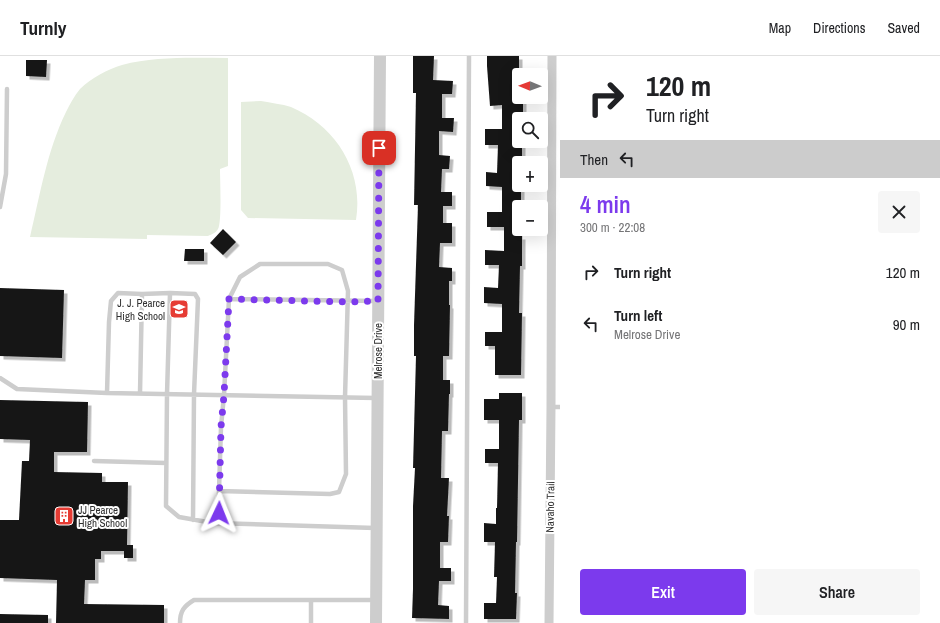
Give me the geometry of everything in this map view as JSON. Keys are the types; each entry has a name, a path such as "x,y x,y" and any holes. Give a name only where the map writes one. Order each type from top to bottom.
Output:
{"street":[{"name":"Melrose Drive","path":"376,623 380,56"},
{"name":"Navaho Trail","path":"549,623 550,489 556,407 552,56"},
{"path":"550,489 560,489"}],"lane":[{"path":"466,623 469,56"},
{"path":"0,207 6,174 6,89"},
{"path":"218,524 219,491 221,427 229,299 240,277 260,264 328,264 342,270 348,291 346,474 339,492 330,494 219,491"},
{"path":"107,393 111,301 118,293 195,294 198,299 194,394 193,520"},
{"path":"140,394 142,294"},
{"path":"170,294 166,506 179,517 218,524 377,528"},
{"path":"229,299 348,302 378,301"},
{"path":"0,378 17,389 140,394 378,398"},
{"path":"94,461 166,463"},
{"path":"180,623 180,615 183,608 194,600 377,600"},
{"path":"311,600 311,623"}],"green space":[{"path":"175,58 228,58 228,166 220,169 220,218 216,232 208,236 147,235 147,239 30,237 45,173 59,127 71,103 84,85 100,74 111,69 135,62"},
{"path":"261,101 291,107 307,115 333,138 343,152 351,168 356,184 356,220 248,218 241,210 241,102"}],"building":[{"path":"413,56 434,56 433,80 453,81 452,94 442,94 442,118 454,118 453,132 439,131 439,155 450,156 449,169 442,169 441,192 452,192 452,206 443,206 443,223 452,223 452,243 440,243 439,267 452,268 452,281 449,281 449,356 443,356 443,380 450,380 450,394 448,431 442,431 441,478 449,478 447,516 449,516 448,542 440,542 440,568 451,568 451,581 439,581 438,605 449,606 449,619 412,618 413,506 415,468 413,468 416,356 414,356 414,325 418,205 414,205 416,93 413,93"},
{"path":"487,56 519,56 519,68 512,68 512,104 523,104 523,112 512,112 512,148 522,148 522,156 512,156 512,192 521,192 521,200 512,200 512,236 522,236 519,313 522,313 521,375 495,375 495,346 485,346 485,332 502,332 502,304 484,303 484,287 498,288 499,265 485,265 485,250 504,251 504,227 487,227 487,212 502,212 502,187 486,186 486,172 497,173 498,145 485,145 485,129 502,129 502,105 490,106"},
{"path":"26,60 47,60 46,77 26,76"},
{"path":"223,229 236,242 223,255 210,243"},
{"path":"185,249 204,249 204,261 184,261"},
{"path":"0,288 64,290 62,358 0,356"},
{"path":"499,393 522,393 522,420 519,420 515,593 517,593 516,619 484,619 484,603 496,603 497,577 494,577 495,542 484,542 484,523 496,524 498,463 485,463 485,449 499,449 499,420 484,420 484,399 499,399"},
{"name":"JJ Pearce High School","path":"0,400 88,402 87,452 54,452 54,472 102,473 102,482 128,482 127,545 133,545 133,558 124,558 124,551 101,551 101,559 95,559 95,580 85,580 84,604 164,605 164,623 56,623 57,580 0,578 0,520 19,520 22,461 29,461 30,440 0,439"},
{"path":"0,614 48,615 48,623 0,623"}],"place":[{"name":"J. J. Pearce High School","path":"179,309"},
{"name":"JJ Pearce High School","path":"64,516"}],"route":[{"path":"219,513 221,427 229,299 348,302 378,301 379,148"}]}
